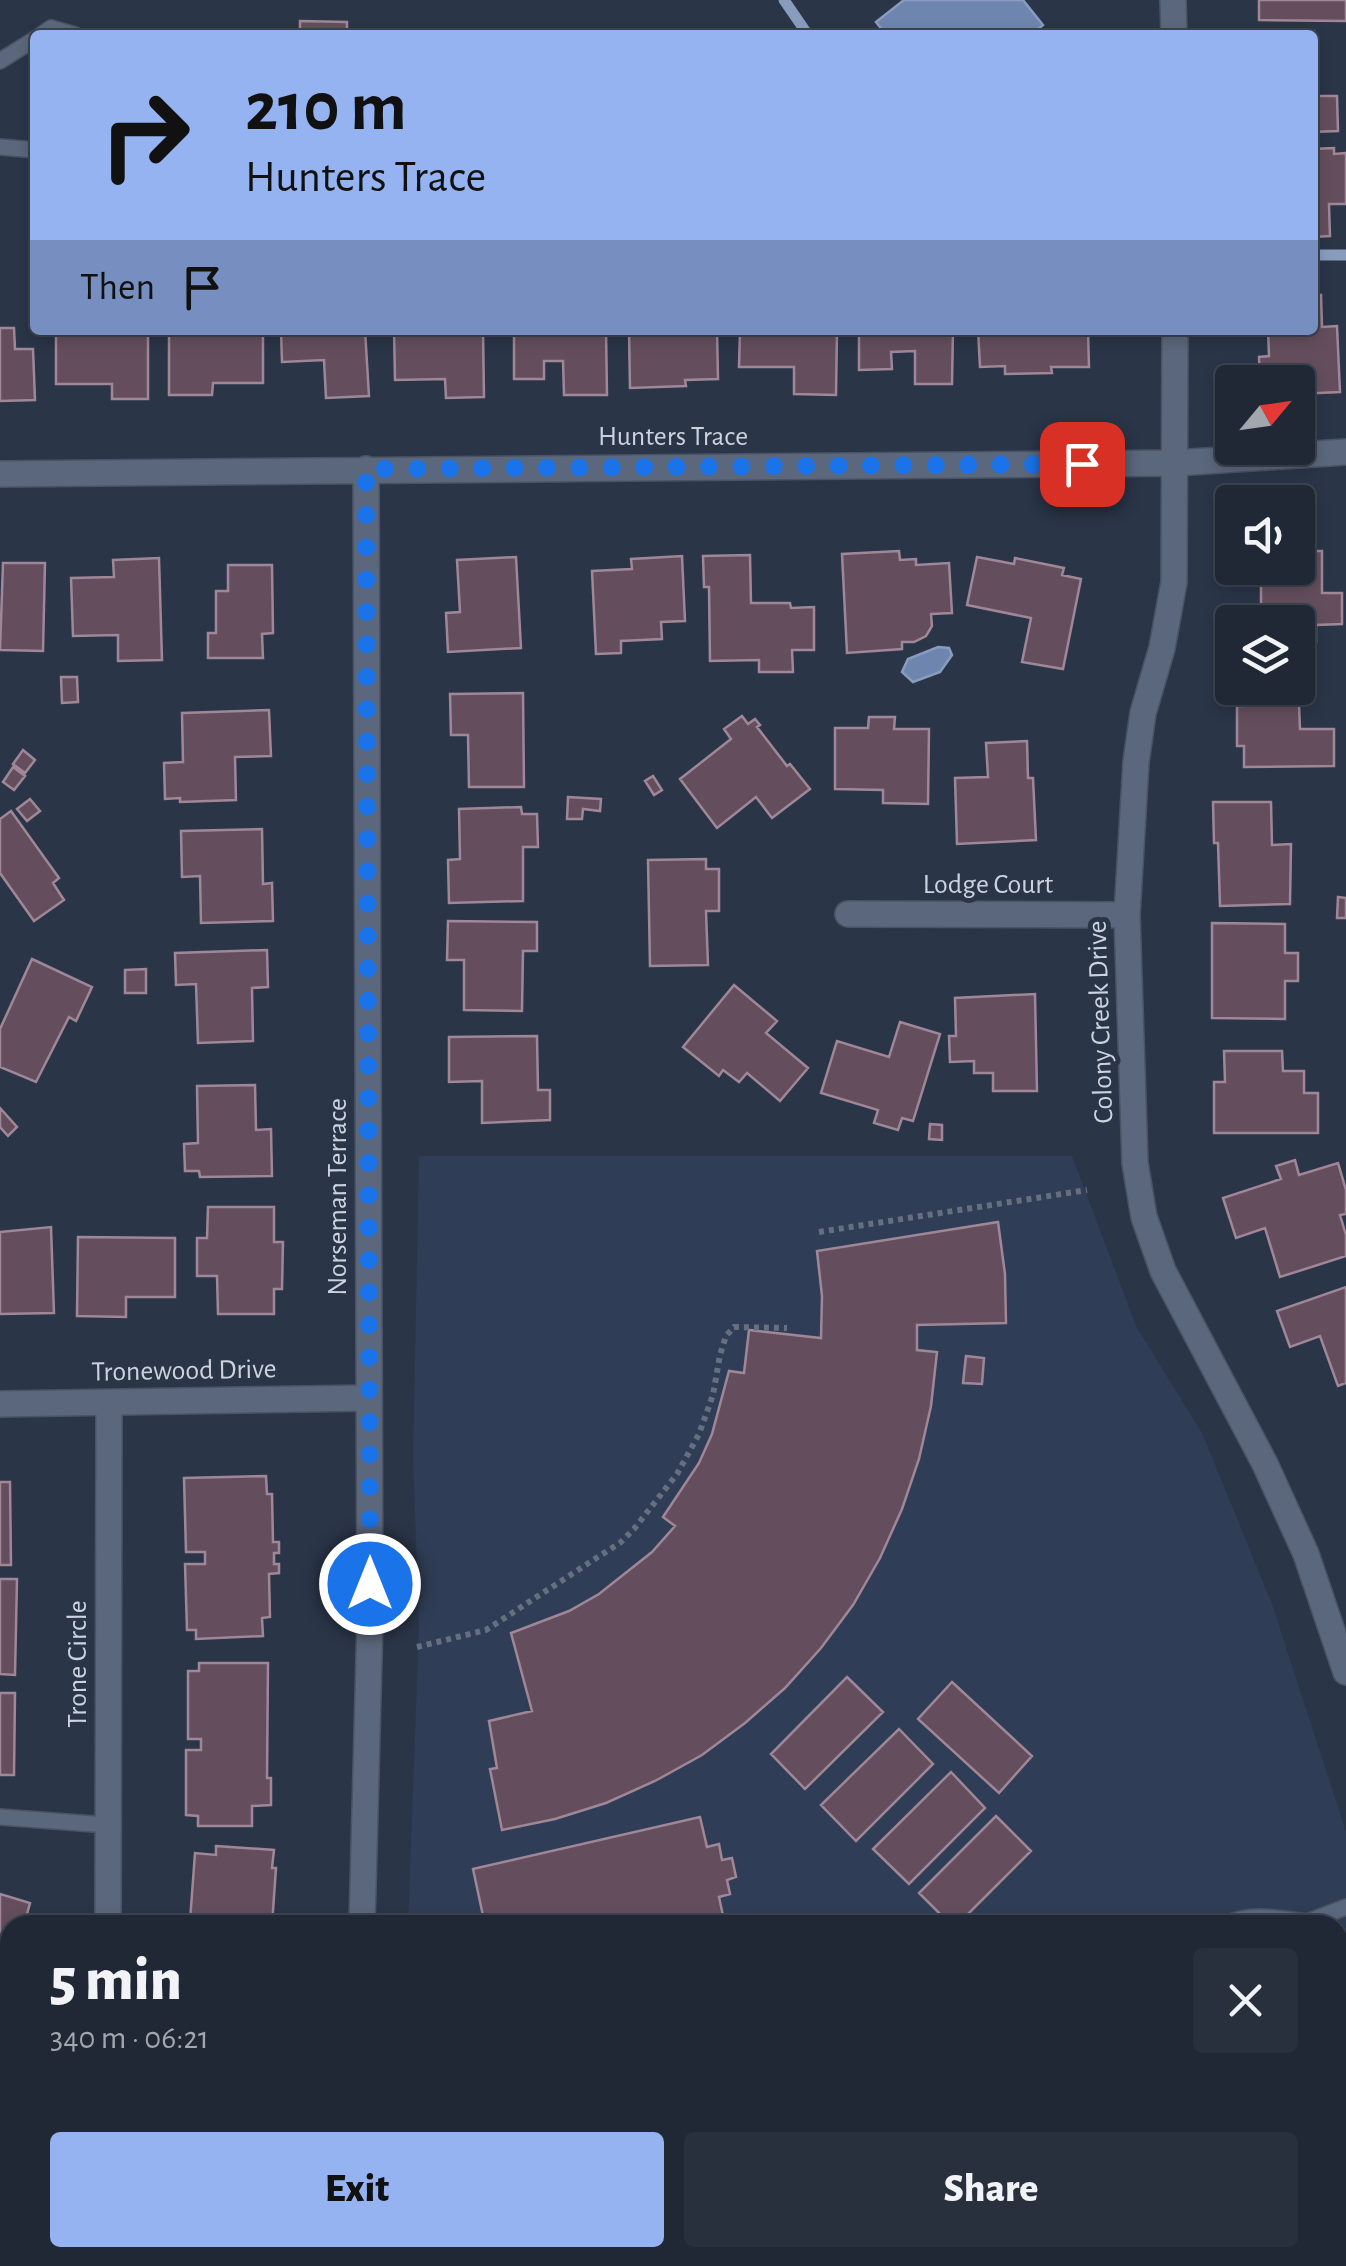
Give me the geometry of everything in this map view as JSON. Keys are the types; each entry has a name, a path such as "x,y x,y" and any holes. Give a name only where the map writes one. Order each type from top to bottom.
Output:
{"street":[{"path":"1174,0 1174,30"},
{"name":"Colony Creek Drive","path":"1174,335 1174,582 1162,648 1142,712 1128,916 1136,1164 1144,1218 1163,1271 1266,1464 1306,1554 1346,1672"},
{"name":"Hunters Trace","path":"0,474 1176,463 1346,452"},
{"name":"Norseman Terrace","path":"362,1915 370,1619 366,469"},
{"name":"Lodge Court","path":"848,914 1128,916"},
{"name":"Tronewood Drive","path":"0,1404 369,1398"},
{"name":"Trone Circle","path":"108,1915 109,1403"}],"lane":[{"path":"0,62 30,42"},
{"path":"0,147 30,150"},
{"path":"0,1817 107,1825"}],"path":[{"path":"819,1232 1087,1190"},
{"path":"417,1647 486,1630 621,1542 677,1474 699,1434 713,1395 726,1336 734,1327 787,1328"}],"shaded area":[{"path":"904,0 1023,0 1043,25 1037,30 882,30 876,22"},
{"path":"938,647 949,648 952,655 940,672 913,682 902,672 908,659"},
{"path":"419,1156 1072,1156 1137,1328 1202,1433 1272,1604 1346,1832 1346,1915 408,1915 419,1625 413,1458"}],"building":[{"path":"1259,0 1346,0 1346,21 1259,20"},
{"path":"300,21 347,22 347,30 300,30"},
{"path":"1318,96 1337,96 1338,131 1318,132"},
{"path":"1334,148 1334,154 1346,153 1346,204 1329,204 1330,236 1318,237 1318,149"},
{"path":"1321,295 1322,327 1337,326 1340,392 1315,393 1315,365 1259,365 1259,357 1269,356 1268,335 1318,335"},
{"path":"0,328 14,328 15,349 33,349 35,400 0,401"},
{"path":"56,335 148,335 148,399 112,399 112,384 56,384"},
{"path":"169,335 263,335 263,383 213,383 212,395 169,395"},
{"path":"281,335 365,335 369,396 326,398 324,360 282,362"},
{"path":"394,335 483,335 484,397 446,398 445,379 395,380"},
{"path":"514,335 606,335 607,395 564,395 563,361 544,361 544,379 514,379"},
{"path":"629,335 717,335 718,379 685,380 686,386 630,388"},
{"path":"740,335 837,335 836,395 794,394 794,367 739,367"},
{"path":"859,335 953,335 952,384 915,384 915,351 891,352 892,369 859,370"},
{"path":"978,335 1088,335 1089,367 1051,367 1052,373 1005,374 1005,366 980,367"},
{"path":"899,551 900,560 916,559 916,565 949,563 952,613 931,614 932,626 926,636 902,642 902,649 847,653 842,554"},
{"path":"1315,551 1322,551 1322,593 1342,593 1342,624 1316,625 1315,642 1315,605 1261,605 1261,585 1315,585"},
{"path":"750,555 751,603 814,607 814,650 792,650 793,672 759,672 759,660 710,661 709,587 704,587 703,556"},
{"path":"682,556 685,621 661,622 662,639 621,641 621,653 596,654 592,571 632,569 631,559"},
{"path":"516,557 521,648 448,652 446,613 460,612 457,560"},
{"path":"977,557 1014,564 1015,558 1064,568 1062,575 1081,579 1063,669 1022,662 1031,618 967,605"},
{"path":"159,558 162,660 118,661 118,635 73,636 71,578 114,577 113,560"},
{"path":"3,563 45,563 43,651 0,650"},
{"path":"228,565 272,565 273,633 262,634 263,658 208,658 208,633 216,633 216,591 228,591"},
{"path":"61,677 77,677 78,702 62,703"},
{"path":"523,693 524,787 469,787 468,735 451,735 450,694"},
{"path":"1299,705 1300,729 1334,729 1334,766 1244,767 1244,746 1237,746 1237,706"},
{"path":"269,710 271,756 235,757 236,800 165,799 164,763 183,762 182,713"},
{"path":"742,716 748,724 755,719 787,766 790,764 810,789 772,818 756,797 717,828 680,779 731,739 724,729"},
{"path":"869,717 895,717 894,729 929,729 928,804 883,803 883,790 835,789 835,728 868,728"},
{"path":"1027,741 1036,840 957,844 955,778 988,777 986,743"},
{"path":"23,750 35,760 25,773 13,764"},
{"path":"13,767 25,776 14,790 3,782"},
{"path":"653,776 662,790 654,795 645,781"},
{"path":"568,797 601,799 600,811 583,809 582,819 567,819"},
{"path":"30,799 40,811 27,821 17,809"},
{"path":"1213,802 1271,802 1272,845 1291,844 1290,904 1220,906"},
{"path":"521,807 522,814 537,814 538,847 523,847 523,901 449,903 448,860 460,859 459,809"},
{"path":"11,811 59,878 53,883 64,900 34,921 0,873 0,819"},
{"path":"262,829 263,884 272,883 273,921 201,923 200,876 182,877 181,831"},
{"path":"706,859 706,869 719,869 719,911 706,911 708,965 650,966 648,860"},
{"path":"1338,897 1346,898 1346,918 1337,918"},
{"path":"448,921 537,922 537,951 523,951 522,1011 464,1010 464,960 447,960"},
{"path":"1212,923 1285,924 1285,953 1298,953 1298,981 1285,981 1285,1019 1212,1018"},
{"path":"267,950 268,987 252,988 253,1041 198,1043 196,984 176,985 175,953"},
{"path":"32,959 92,987 76,1021 69,1017 36,1082 0,1067 0,1029"},
{"path":"146,969 146,993 125,993 125,970"},
{"path":"734,985 777,1021 766,1033 808,1068 780,1101 747,1073 739,1082 723,1070 719,1076 683,1047"},
{"path":"1035,994 1037,1091 993,1091 993,1073 974,1073 974,1061 950,1062 949,1036 956,1036 955,998"},
{"path":"900,1022 940,1034 913,1121 902,1118 898,1130 874,1123 878,1110 821,1093 837,1041 889,1057"},
{"path":"537,1036 538,1090 550,1090 550,1120 482,1123 482,1081 449,1082 449,1037"},
{"path":"1224,1051 1282,1051 1283,1071 1304,1071 1304,1093 1318,1093 1318,1133 1214,1133 1214,1082 1225,1082"},
{"path":"255,1085 256,1130 271,1129 272,1176 200,1177 199,1171 185,1171 184,1144 198,1143 197,1086"},
{"path":"0,1108 17,1127 8,1136 0,1127"},
{"path":"930,1124 942,1125 942,1140 929,1139"},
{"path":"1295,1160 1299,1175 1338,1163 1346,1190 1346,1214 1340,1215 1346,1235 1346,1256 1280,1277 1265,1228 1236,1238 1223,1198 1281,1179 1276,1166"},
{"path":"208,1207 274,1207 274,1242 283,1242 282,1289 274,1289 274,1314 218,1314 217,1276 197,1276 197,1238 207,1238"},
{"path":"998,1222 1006,1323 917,1325 917,1350 937,1352 931,1406 919,1459 880,1558 853,1605 821,1648 785,1688 702,1755 606,1803 502,1830 490,1769 497,1768 489,1721 532,1711 511,1633 569,1611 599,1594 652,1552 675,1526 663,1517 699,1463 712,1434 729,1371 744,1373 749,1330 821,1338 817,1251"},
{"path":"51,1227 54,1313 0,1314 0,1232"},
{"path":"78,1237 175,1238 175,1297 126,1297 126,1317 77,1316"},
{"path":"1346,1287 1346,1383 1338,1386 1320,1336 1290,1347 1277,1311"},
{"path":"966,1356 984,1358 982,1384 963,1383"},
{"path":"266,1476 267,1494 272,1494 273,1542 279,1542 274,1564 279,1564 279,1573 269,1574 270,1617 262,1618 263,1636 196,1639 196,1630 187,1630 185,1564 205,1564 205,1552 186,1552 184,1478"},
{"path":"0,1482 10,1482 11,1565 0,1565"},
{"path":"0,1579 17,1579 15,1675 0,1674"},
{"path":"199,1663 268,1663 267,1778 271,1778 271,1805 252,1806 252,1826 198,1826 198,1816 186,1815 186,1750 201,1750 201,1739 188,1739 188,1671 199,1671"},
{"path":"847,1677 883,1712 805,1789 771,1754"},
{"path":"952,1682 1032,1756 999,1793 918,1719"},
{"path":"0,1693 15,1693 14,1775 0,1775"},
{"path":"899,1729 933,1764 856,1841 821,1805"},
{"path":"951,1772 985,1808 909,1884 873,1849"},
{"path":"996,1816 1031,1851 967,1915 941,1915 919,1893"},
{"path":"700,1817 707,1847 719,1844 722,1860 732,1858 736,1877 727,1880 730,1894 719,1897 723,1915 483,1915 473,1869"},
{"path":"216,1846 274,1850 273,1915 190,1915 195,1853 216,1855"},
{"path":"0,1894 30,1903 27,1915 0,1915"}],"waterway":[{"path":"784,0 805,30"},
{"path":"1318,255 1346,255"}],"route":[{"path":"370,1584 366,469 1082,464"}]}
